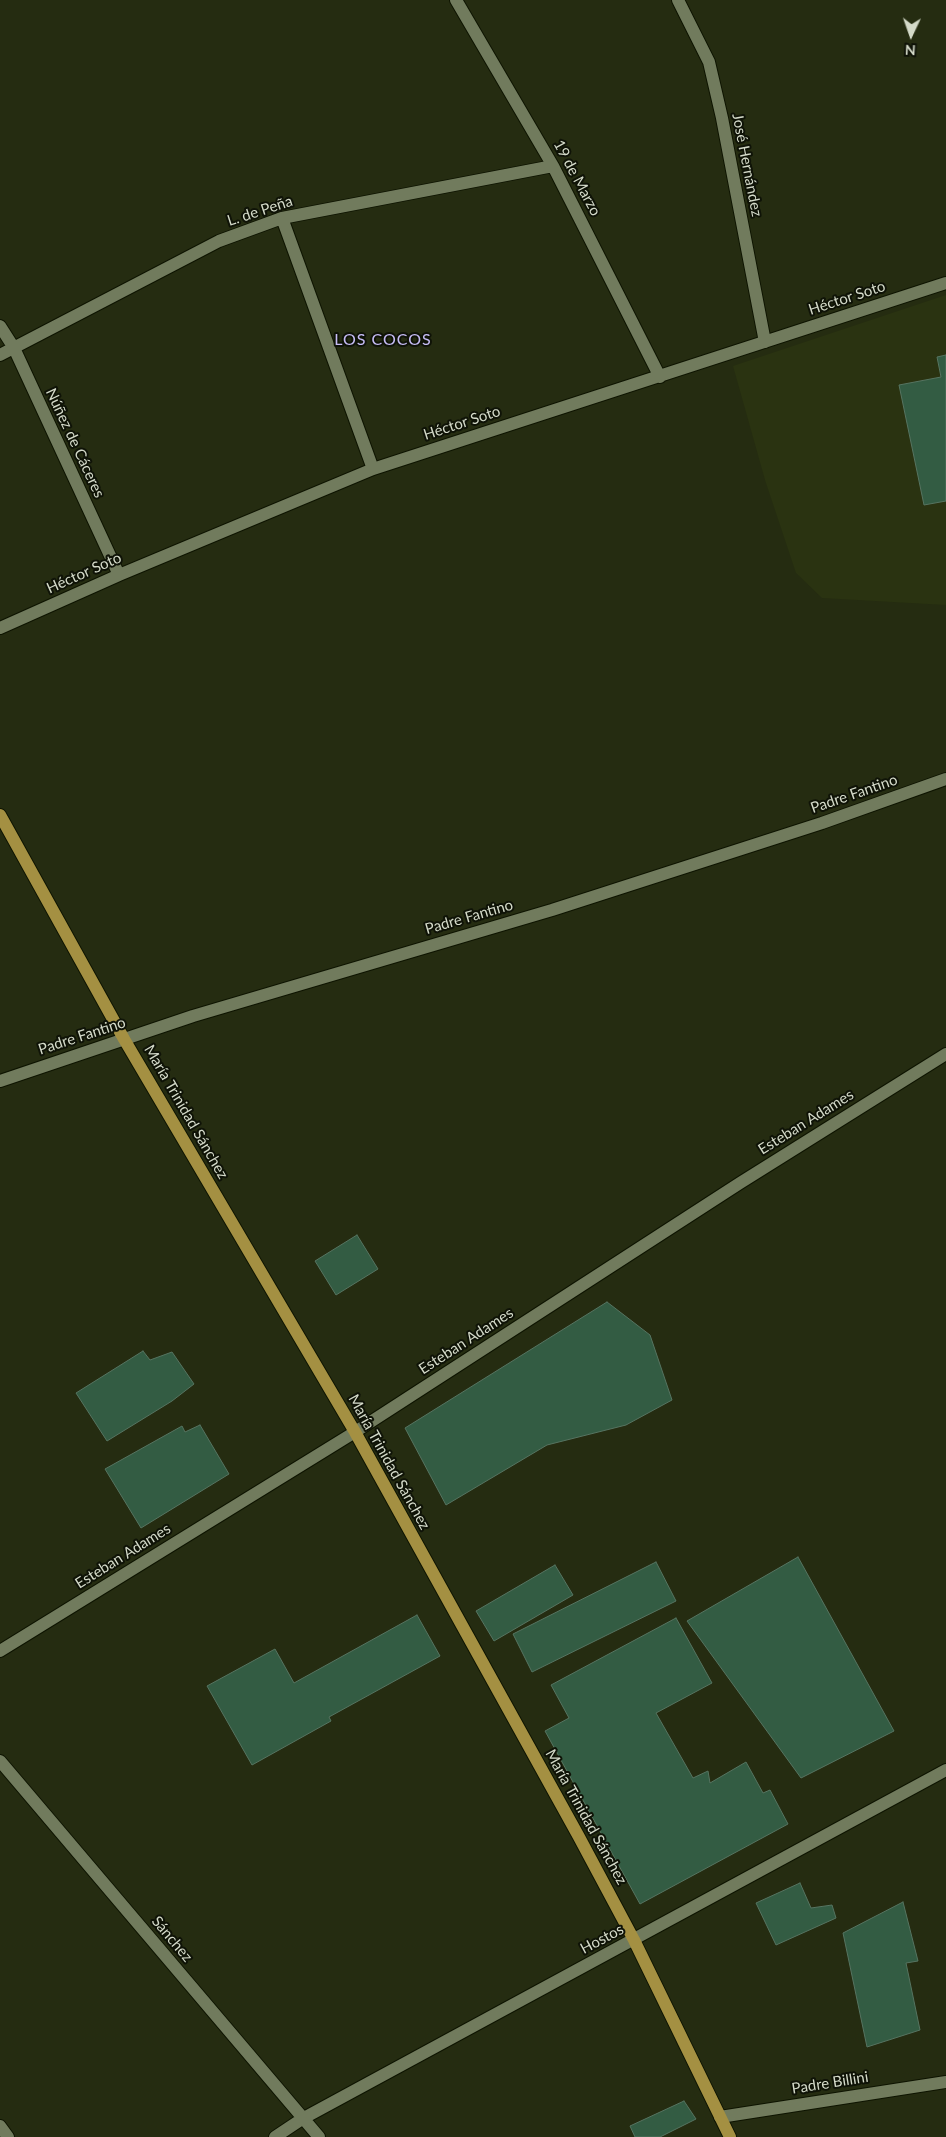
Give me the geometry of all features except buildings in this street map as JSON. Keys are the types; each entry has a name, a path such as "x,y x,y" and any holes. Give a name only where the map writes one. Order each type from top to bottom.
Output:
{"main road":[{"name":"María Trinidad Sánchez","path":"0,814 124,1039 355,1432 634,1940 730,2137"}],"street":[{"name":"19 de Marzo","path":"456,0 553,166 660,377"},
{"name":"José Hernández","path":"678,0 709,62 722,118 765,342"},
{"name":"L. de Peña","path":"0,355 219,241 282,218 553,166"},
{"path":"282,218 373,469"},
{"name":"Héctor Soto","path":"0,628 119,575 373,469 946,283"},
{"name":"Núñez de Cáceres","path":"0,326 14,348 119,575"},
{"name":"Padre Fantino","path":"0,1081 193,1016 552,910 822,823 946,780"},
{"name":"Esteban Adames","path":"0,1651 355,1432 740,1182 946,1054"},
{"name":"Sánchez","path":"0,1761 319,2137"},
{"name":"Hostos","path":"275,2137 302,2119 946,1770"},
{"name":"Padre Billini","path":"720,2117 946,2082"},
{"path":"0,2126 8,2137"}],"shaded area":[{"path":"946,295 946,605 822,598 796,573 765,480 733,366"}],"district":[{"name":"LOS COCOS","path":"383,340"}]}
